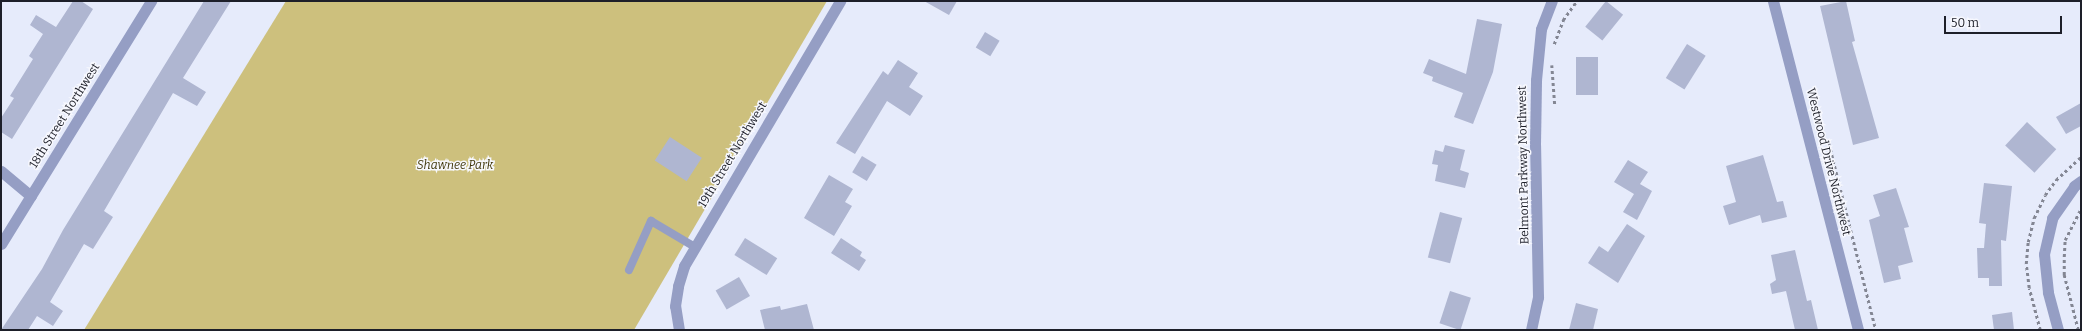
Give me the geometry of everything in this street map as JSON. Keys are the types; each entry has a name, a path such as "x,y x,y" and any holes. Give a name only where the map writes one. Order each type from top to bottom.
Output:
{"street":[{"name":"18th Street Northwest","path":"1,244 151,1"},
{"name":"19th Street Northwest","path":"679,330 675,306 678,286 695,247 840,1"},
{"name":"Belmont Parkway Northwest","path":"1531,330 1538,298 1535,145 1536,80 1541,28 1552,1"},
{"name":"Westwood Drive Northwest","path":"1773,1 1858,330"},
{"path":"1,171 31,196"},
{"path":"2058,330 2048,292 2044,254 2052,218 2074,186 2081,181"}],"lane":[{"path":"629,270 651,221 695,247"}],"path":[{"path":"1553,51 1563,20 1577,1"},
{"path":"1553,58 1555,106"},
{"path":"1829,143 1876,330"},
{"path":"2078,330 2064,275 2064,257 2065,240 2081,208"}],"green space":[{"name":"Shawnee Park","path":"286,1 827,1 634,330 84,330"}],"building":[{"path":"73,1 81,1 93,9 12,139 1,132 1,118 14,98 10,96 33,59 29,56 43,34 30,25 36,15 56,27"},
{"path":"204,1 231,1 183,78 206,92 197,106 173,93 104,211 113,217 93,249 84,244 50,302 63,311 53,326 37,316 28,330 1,330 42,269 63,230"},
{"path":"924,1 957,1 949,15"},
{"path":"1606,1 1623,15 1602,40 1585,27"},
{"path":"1846,1 1855,41 1852,42 1879,138 1853,145 1820,6"},
{"path":"1477,19 1502,24 1493,72 1473,124 1454,117 1463,93 1432,81 1433,77 1423,73 1429,59 1466,74"},
{"path":"985,32 1000,41 990,56 976,47"},
{"path":"1687,44 1706,56 1684,90 1666,78"},
{"path":"1576,57 1598,57 1598,95 1576,95"},
{"path":"898,60 918,73 909,87 923,96 910,116 887,101 855,154 836,143 883,71 888,75"},
{"path":"2081,103 2081,126 2066,134 2056,117"},
{"path":"2027,122 2056,149 2034,173 2005,145"},
{"path":"670,137 702,158 687,181 655,160"},
{"path":"1445,145 1465,150 1460,170 1469,173 1465,188 1435,181 1438,165 1432,164 1435,150 1443,152"},
{"path":"1763,155 1777,202 1783,201 1787,217 1762,223 1760,215 1729,225 1723,206 1736,202 1726,166"},
{"path":"862,156 877,165 867,181 852,172"},
{"path":"1628,160 1648,172 1640,184 1652,191 1637,220 1623,212 1634,194 1614,182"},
{"path":"829,175 853,189 845,202 852,206 834,236 804,218"},
{"path":"1984,183 2012,186 2006,241 2001,240 2002,286 1989,286 1989,278 1978,278 1977,248 1984,248 1986,224 1979,223"},
{"path":"1896,188 1909,227 1904,228 1913,262 1898,266 1901,279 1884,283 1869,220 1880,216 1873,195"},
{"path":"1440,212 1462,218 1450,263 1428,257"},
{"path":"1627,224 1645,236 1618,283 1588,263 1599,246 1608,252"},
{"path":"745,238 777,258 767,275 734,255"},
{"path":"841,238 862,252 860,256 866,260 859,271 831,253"},
{"path":"1795,250 1807,301 1811,300 1818,330 1795,330 1786,291 1772,294 1770,284 1776,280 1771,255"},
{"path":"739,277 750,296 727,310 716,290"},
{"path":"1450,291 1471,298 1460,330 1439,323"},
{"path":"1576,303 1598,309 1593,330 1569,330"},
{"path":"807,304 814,330 765,330 760,310 780,306 781,310"},
{"path":"2012,312 2014,330 1994,330 1992,315"}]}
